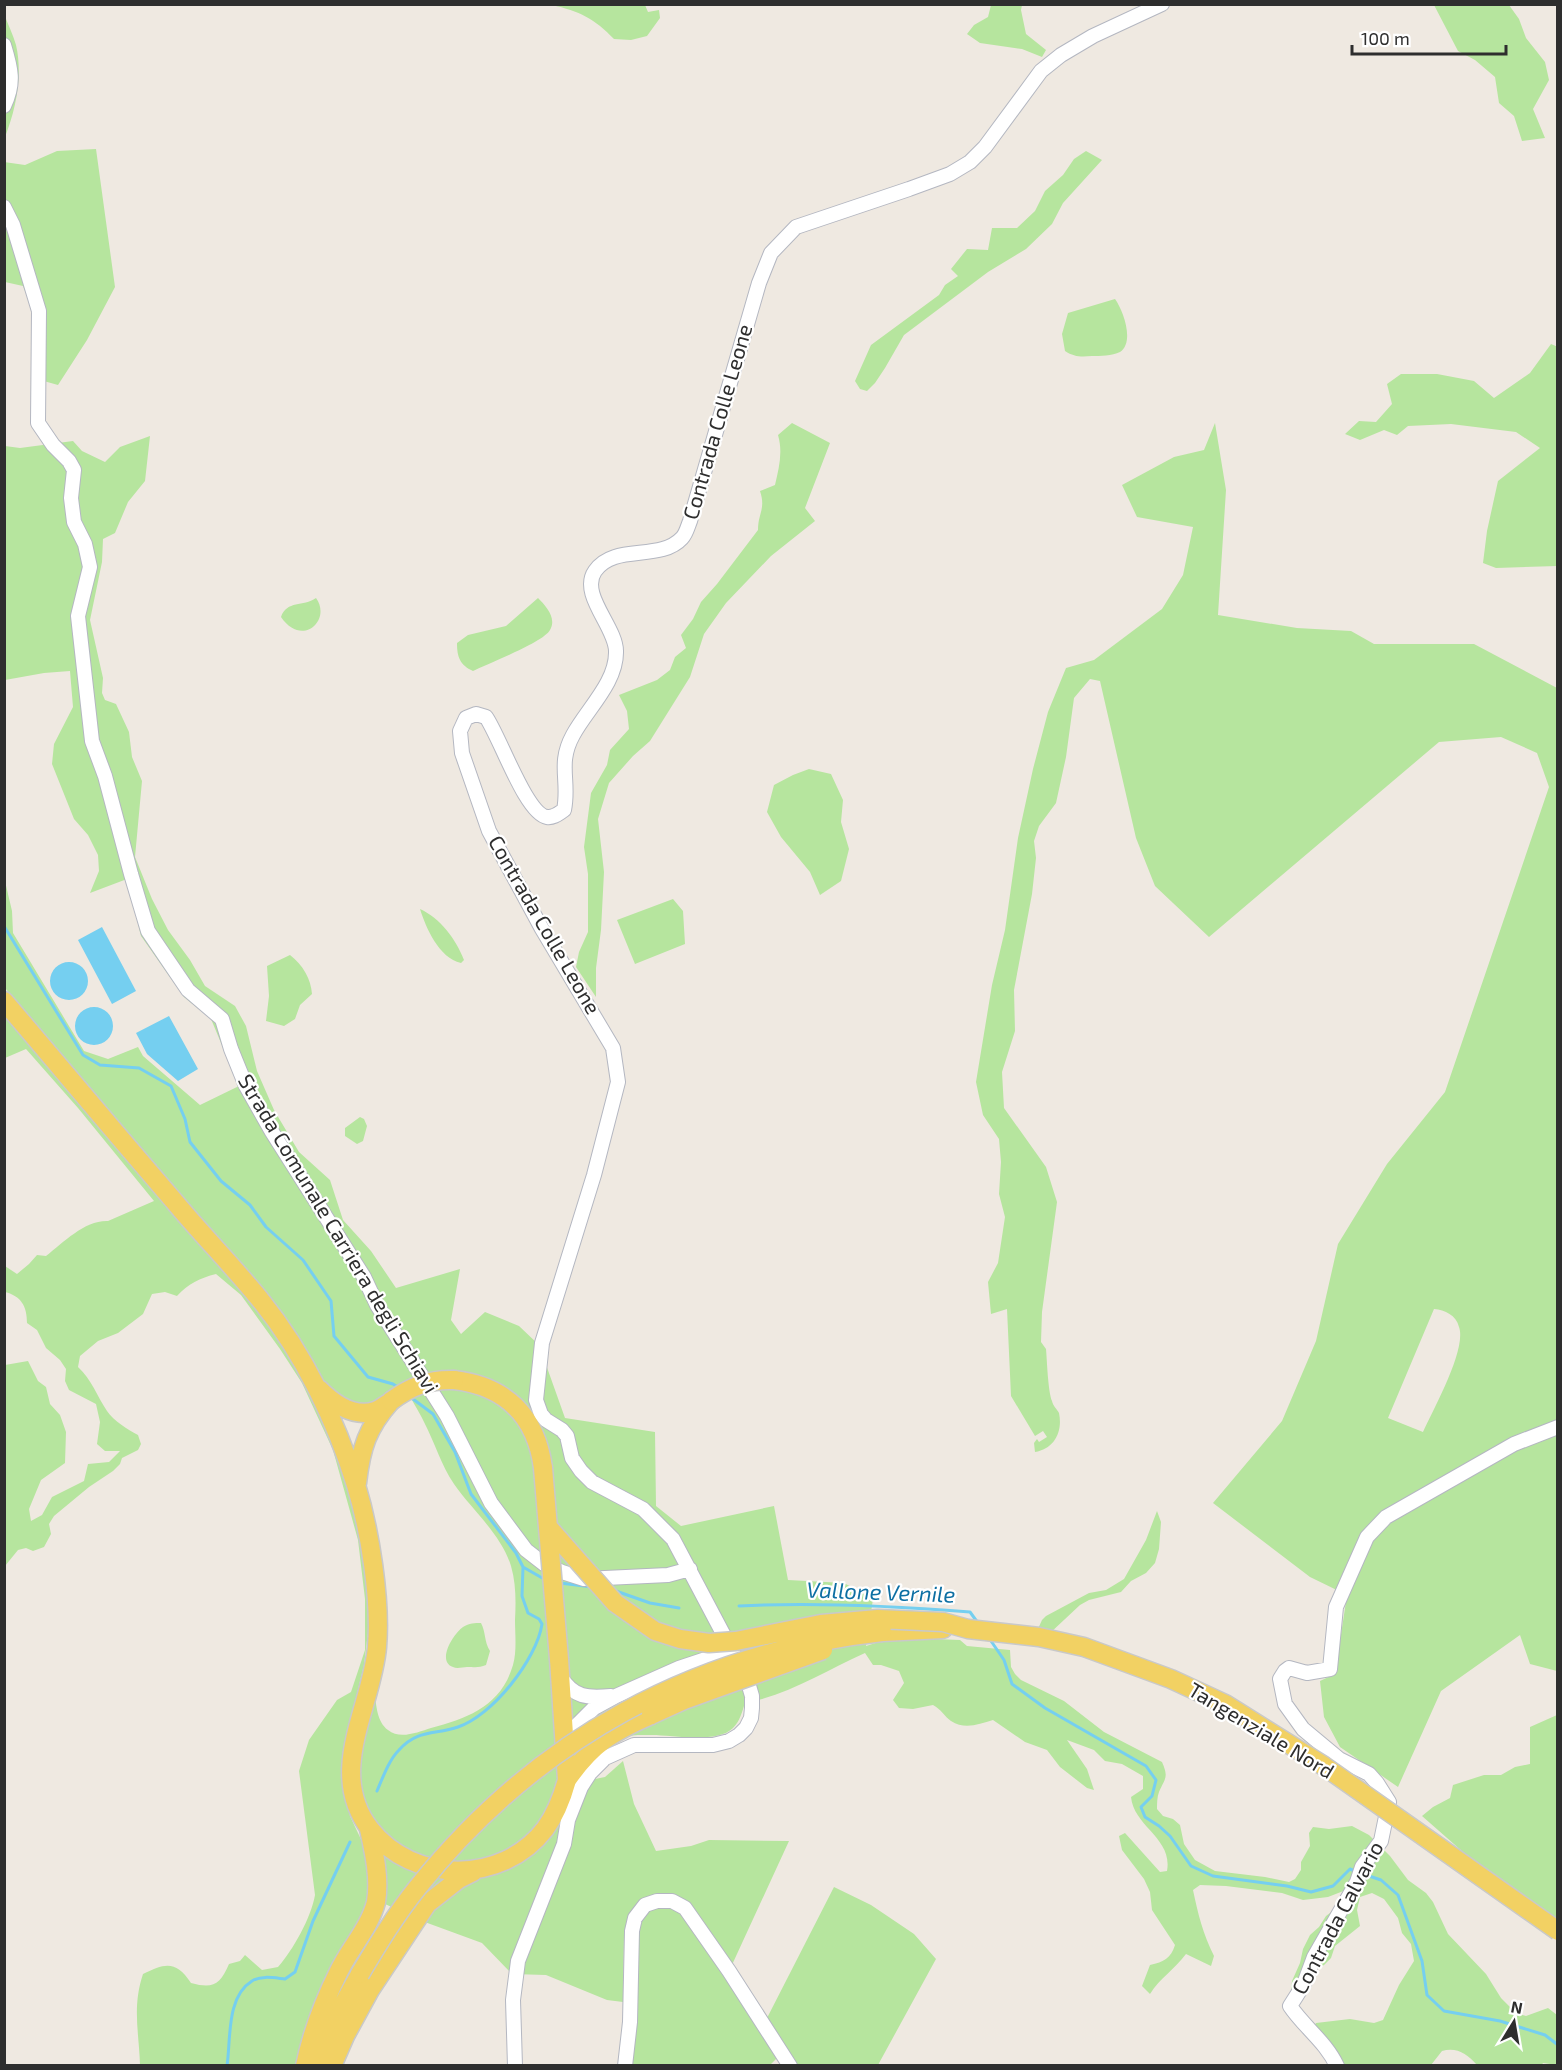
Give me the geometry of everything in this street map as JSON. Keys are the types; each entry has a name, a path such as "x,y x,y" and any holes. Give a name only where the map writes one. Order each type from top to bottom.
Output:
{"main road":[{"path":"4,1001 262,1302 287,1337 314,1383 340,1440 357,1488 372,1561 377,1604 377,1647 356,1730 351,1779 357,1804 369,1827 377,1884 375,1903 365,1927 340,1969 316,2021 305,2066"},
{"path":"314,1383 334,1402 346,1409 360,1412 375,1411 420,1384 442,1379 471,1382 502,1395 516,1406 527,1420 536,1435 543,1468 566,1740 567,1780"},
{"path":"357,1488 362,1447 377,1417 391,1401"},
{"path":"549,1528 615,1603 655,1631 680,1639 709,1643 736,1641 810,1626 878,1619 943,1622 968,1629"},
{"name":"Tangenziale Nord","path":"319,2066 340,2010 392,1922 416,1888 448,1850 484,1813 563,1748 606,1721 698,1676 746,1659 795,1646 882,1632 968,1629 1039,1637 1084,1647 1171,1678 1225,1704 1324,1766 1557,1931"},
{"path":"332,2066 370,1990 426,1904 459,1879 514,1857 543,1832 558,1807 567,1780 595,1745 631,1724 684,1700 765,1670 882,1632"},
{"path":"369,1827 392,1850 406,1859 429,1868 453,1872 478,1870"}],"street":[{"name":"Contrada Colle Leone","path":"515,2066 513,2000 518,1961 564,1844 568,1820 580,1786 605,1758 634,1745 713,1745 729,1741 739,1735 751,1718 752,1696 747,1679 733,1650 673,1539 643,1509 592,1482 581,1471 572,1458 567,1436 546,1420 536,1400 542,1343 594,1175 618,1082 614,1048 542,928 489,831 462,753 460,731 466,718 476,714 486,717 495,730 525,797 535,810 546,817 556,816 564,810 566,799 563,770 565,753 573,735 609,678 615,664 617,649 591,588 593,573 603,562 618,556 666,547 682,538 690,521 759,283 771,252 796,227 950,174 970,162 985,147 1047,66 1094,36 1162,4"},
{"path":"4,45 11,68 11,92 4,106"},
{"name":"Strada Comunale Carriera degli Schiavi","path":"4,207 13,225 39,311 38,423 53,446 74,470 71,498 74,522 85,543 90,567 78,616 92,741 105,776 130,874 148,932 188,990 222,1020 246,1086 272,1132 364,1277 377,1305 447,1416 491,1503 526,1550 544,1564 584,1579 668,1575 690,1569"},
{"name":"Contrada Calvario","path":"1336,2066 1331,2054 1290,2006 1304,1984 1314,1958 1357,1882 1362,1866 1381,1842 1389,1802 1369,1774 1339,1759 1304,1729 1285,1704 1280,1679 1289,1668 1307,1672 1330,1669 1336,1607 1366,1537 1386,1517 1514,1444 1557,1427"},
{"path":"566,1740 594,1708 616,1696 679,1668 733,1650"},
{"path":"560,1667 573,1691 582,1696 592,1698 616,1696"},
{"path":"625,2066 630,2022 632,1931 635,1918 645,1905 665,1901 672,1901 685,1908 790,2066"}],"green space":[{"path":"552,5 645,5 648,12 659,10 660,18 647,36 631,40 614,39 586,17"},
{"path":"991,5 1022,5 1026,34 1046,50 1042,57 1022,49 980,43 967,34 974,25 988,17"},
{"path":"1434,5 1509,5 1519,19 1526,38 1545,62 1549,80 1533,109 1545,138 1522,141 1514,116 1499,103 1495,77 1475,60 1458,51"},
{"path":"4,14 16,45 19,68 15,103 5,137"},
{"path":"96,149 115,287 87,340 58,385 33,378 33,311 23,286 5,282 4,162 25,165 57,151"},
{"path":"1086,151 1102,160 1063,203 1052,224 1026,249 988,272 904,335 875,383 867,391 860,389 855,381 871,345 939,295 945,285 958,276 951,269 967,249 988,250 992,228 1017,228 1035,211 1045,191 1063,175 1074,159"},
{"path":"1115,299 1124,318 1127,334 1127,341 1120,352 1081,356 1065,351 1062,334 1068,313"},
{"path":"1551,344 1558,347 1557,566 1496,568 1483,563 1487,531 1498,481 1540,448 1516,432 1451,424 1408,426 1397,435 1384,430 1360,440 1345,434 1359,421 1376,422 1392,404 1387,384 1401,374 1437,374 1474,381 1494,398 1530,373"},
{"path":"792,423 830,443 805,508 815,521 771,556 726,603 704,634 690,677 650,741 609,783 598,819 604,872 601,930 596,968 596,997 576,967 579,952 588,932 588,874 584,847 591,793 607,765 610,750 629,729 627,711 619,695 657,680 670,670 675,657 686,648 681,635 693,619 701,602 758,530 762,507 760,491 775,485 780,454 778,435"},
{"path":"1215,423 1226,490 1218,615 1297,628 1351,631 1374,644 1474,644 1557,688 1557,1671 1530,1664 1520,1635 1441,1691 1398,1787 1340,1747 1324,1717 1320,1681 1335,1674 1347,1595 1310,1577 1213,1503 1282,1421 1316,1341 1338,1244 1387,1164 1445,1092 1549,787 1537,753 1501,737 1439,742 1209,937 1155,886 1136,838 1100,681 1090,679 1074,698 1066,757 1056,803 1039,826 1034,841 1036,858 1032,894 1014,990 1015,1031 1002,1072 1004,1108 1046,1167 1057,1202 1042,1312 1041,1342 1046,1349 1050,1390 1053,1403 1059,1413 1060,1427 1056,1438 1042,1450 1035,1452 1034,1443 1037,1439 1039,1442 1047,1437 1043,1431 1035,1436 1011,1396 1007,1309 991,1314 988,1282 998,1263 1005,1217 999,1194 1001,1162 999,1139 983,1115 976,1082 992,985 1005,930 1018,838 1033,769 1048,712 1066,668 1094,660 1162,609 1183,575 1193,527 1137,517 1122,485 1174,457 1204,450","holes":["1434,1309 1446,1312 1455,1319 1460,1337 1448,1380 1423,1432 1388,1418"]},
{"path":"150,436 145,481 128,502 115,533 103,539 102,562 90,620 103,678 102,693 105,700 116,704 129,732 132,757 142,781 135,857 152,899 168,930 190,960 205,986 235,1006 246,1026 257,1071 274,1110 299,1152 330,1180 343,1220 371,1251 396,1288 460,1269 451,1320 461,1334 485,1312 519,1326 539,1345 565,1418 655,1432 656,1506 681,1526 774,1506 788,1580 844,1583 873,1599 866,1646 885,1640 935,1639 960,1640 967,1646 1010,1650 1011,1667 1021,1680 1064,1701 1104,1732 1162,1762 1166,1775 1158,1794 1157,1809 1163,1816 1173,1819 1180,1825 1184,1844 1195,1860 1215,1871 1289,1882 1295,1879 1301,1870 1301,1862 1310,1846 1309,1833 1313,1827 1329,1829 1352,1826 1369,1835 1390,1856 1408,1880 1426,1893 1433,1902 1448,1934 1486,1974 1501,1998 1516,2013 1526,2016 1548,2008 1557,2015 1557,2065 1543,2063 1541,2066 1477,2065 1457,2051 1447,2050 1442,2051 1431,2065 1342,2065 1313,2028 1316,2023 1350,2019 1374,2023 1383,2020 1399,1985 1414,1961 1411,1944 1402,1933 1398,1918 1384,1899 1372,1893 1360,1897 1357,1910 1360,1926 1335,1946 1331,1958 1324,1965 1300,1978 1291,1990 1303,1949 1310,1935 1334,1910 1346,1890 1328,1897 1303,1900 1282,1893 1200,1885 1193,1890 1201,1924 1214,1956 1211,1966 1186,1954 1150,1994 1142,1986 1150,1965 1166,1959 1175,1945 1152,1910 1150,1892 1144,1879 1122,1850 1119,1836 1125,1833 1160,1872 1167,1871 1164,1850 1139,1817 1131,1797 1143,1789 1143,1776 1122,1764 1105,1761 1094,1750 1067,1740 1087,1769 1094,1790 1087,1788 1060,1767 1047,1750 1025,1742 993,1720 962,1725 951,1721 933,1705 913,1709 899,1708 893,1700 904,1683 899,1671 873,1665 865,1653 791,1688 745,1703 737,1722 726,1733 694,1738 634,1735 618,1741 600,1767 595,1779 605,1777 623,1761 634,1804 656,1851 691,1846 709,1840 789,1841 731,1967 706,1925 679,1900 631,1913 624,1936 623,2002 607,2000 546,1975 512,1974 482,1943 422,1921 431,1908 462,1885 517,1862 571,1783 648,1710 562,1779 549,1813 511,1852 453,1866 406,1854 369,1815 354,1762 375,1693 381,1723 393,1733 403,1735 458,1720 492,1700 508,1679 514,1660 515,1599 511,1566 500,1543 449,1477 406,1386 377,1404 361,1406 337,1400 263,1315 309,1386 336,1447 362,1536 371,1608 364,1665 342,1755 342,1780 350,1816 366,1850 372,1897 308,2019 295,2065 140,2065 137,2009 143,1974 170,1966 180,1970 191,1983 205,1986 215,1984 229,1964 240,1961 245,1955 262,1970 278,1967 301,1933 310,1914 315,1895 299,1771 309,1740 337,1700 351,1692 365,1650 365,1599 358,1540 333,1450 302,1383 280,1349 241,1295 216,1274 195,1282 177,1296 165,1292 152,1294 143,1314 118,1333 98,1341 80,1356 78,1367 91,1383 107,1411 138,1435 141,1444 138,1450 122,1458 113,1471 89,1487 54,1516 49,1524 51,1534 44,1547 33,1551 26,1548 18,1550 5,1566 5,1365 28,1361 38,1381 46,1387 50,1404 60,1415 66,1432 65,1463 41,1480 29,1509 31,1521 42,1515 52,1497 84,1481 88,1464 109,1462 120,1451 105,1451 97,1444 100,1422 96,1404 69,1390 65,1381 66,1369 60,1360 46,1348 37,1330 27,1323 26,1312 19,1299 5,1292 5,1266 17,1274 37,1255 46,1256 83,1228 108,1221 154,1201 26,1049 5,1058 5,1010 200,1220 5,988 4,877 12,911 13,933 84,1051 108,1059 138,1047 143,1056 200,1105 239,1086 211,1019 184,997 141,936 127,879 90,893 99,871 98,855 88,835 74,819 52,764 54,744 73,707 70,671 5,680 5,446 20,448 73,441 82,451 105,462 120,447"},
{"path":"316,598 320,606 320,615 312,627 298,630 289,626 281,617 287,608"},
{"path":"538,598 547,608 552,621 552,626 546,635 473,671 462,663 457,643 468,635 506,626"},
{"path":"809,769 831,774 843,800 841,822 849,849 841,881 820,895 810,872 781,837 767,812 774,785"},
{"path":"673,899 683,911 685,944 635,964 617,920"},
{"path":"420,909 441,924 452,937 464,960 461,963 453,960 440,949"},
{"path":"290,955 306,973 312,994 300,1005 295,1019 284,1026 266,1021 269,996 267,966"},
{"path":"360,1117 364,1119 367,1126 363,1141 357,1144 345,1136 345,1128"},
{"path":"1157,1511 1161,1522 1159,1549 1155,1563 1146,1573 1131,1581 1121,1592 1089,1600 1080,1605 1049,1634 1037,1631 1046,1616 1089,1593 1106,1590 1124,1579 1146,1540"},
{"path":"481,1623 490,1651 486,1665 456,1668 448,1664 446,1653 459,1630 465,1626"},
{"path":"1557,1715 1557,1921 1463,1852 1422,1816 1450,1798 1453,1785 1484,1775 1501,1775 1515,1767 1530,1764 1530,1727"},
{"path":"380,1848 451,1877 411,1916 385,1904 386,1876"},
{"path":"834,1887 871,1905 914,1934 936,1959 878,2065 797,2065 766,2020"},
{"path":"671,1906 680,1911 779,2056 770,2065 631,2066 640,1926 647,1912"}],"water":[{"path":"102,927 136,991 112,1004 78,940"},
{"path":"69,962 82,968 88,981 82,994 69,1000 56,994 50,981 56,968"},
{"path":"94,1007 101,1008 107,1013 112,1019 112,1033 107,1039 101,1044 94,1045 87,1044 81,1039 76,1033 75,1026 76,1019 81,1013 87,1008"},
{"path":"169,1016 198,1069 178,1081 147,1054 136,1033"}],"waterway":[{"path":"4,926 83,1055 100,1065 139,1068 171,1086 185,1119 190,1142 221,1181 250,1205 266,1227 303,1260 331,1301 334,1336 368,1377 399,1388"},
{"path":"409,1396 433,1414 455,1452 471,1494 516,1553 523,1567 544,1579"},
{"path":"377,1791 392,1759 406,1743 420,1736 458,1727 471,1721 498,1699 522,1669 532,1653 542,1624 539,1619 528,1613 522,1596 523,1567"},
{"name":"Vallone Vernile","path":"560,1583 592,1587"},
{"name":"Vallone Vernile","path":"613,1590 650,1603 679,1608"},
{"name":"Vallone Vernile","path":"739,1606 884,1606 970,1612 978,1623"},
{"name":"Vallone Vernile","path":"989,1638 1004,1660 1012,1684 1045,1708 1146,1766 1156,1780 1152,1796 1141,1807 1145,1817 1170,1836 1191,1866 1213,1876 1287,1886 1311,1892 1333,1886 1350,1869 1357,1872"},
{"path":"227,2066 231,2019 238,1997 244,1988 256,1979 268,1977 285,1979 295,1972 313,1921 350,1842"},
{"name":"Vallone Vernile","path":"1363,1874 1381,1880 1398,1895 1422,1961 1427,1995 1444,2011 1500,2021 1545,2035 1558,2045"}]}
